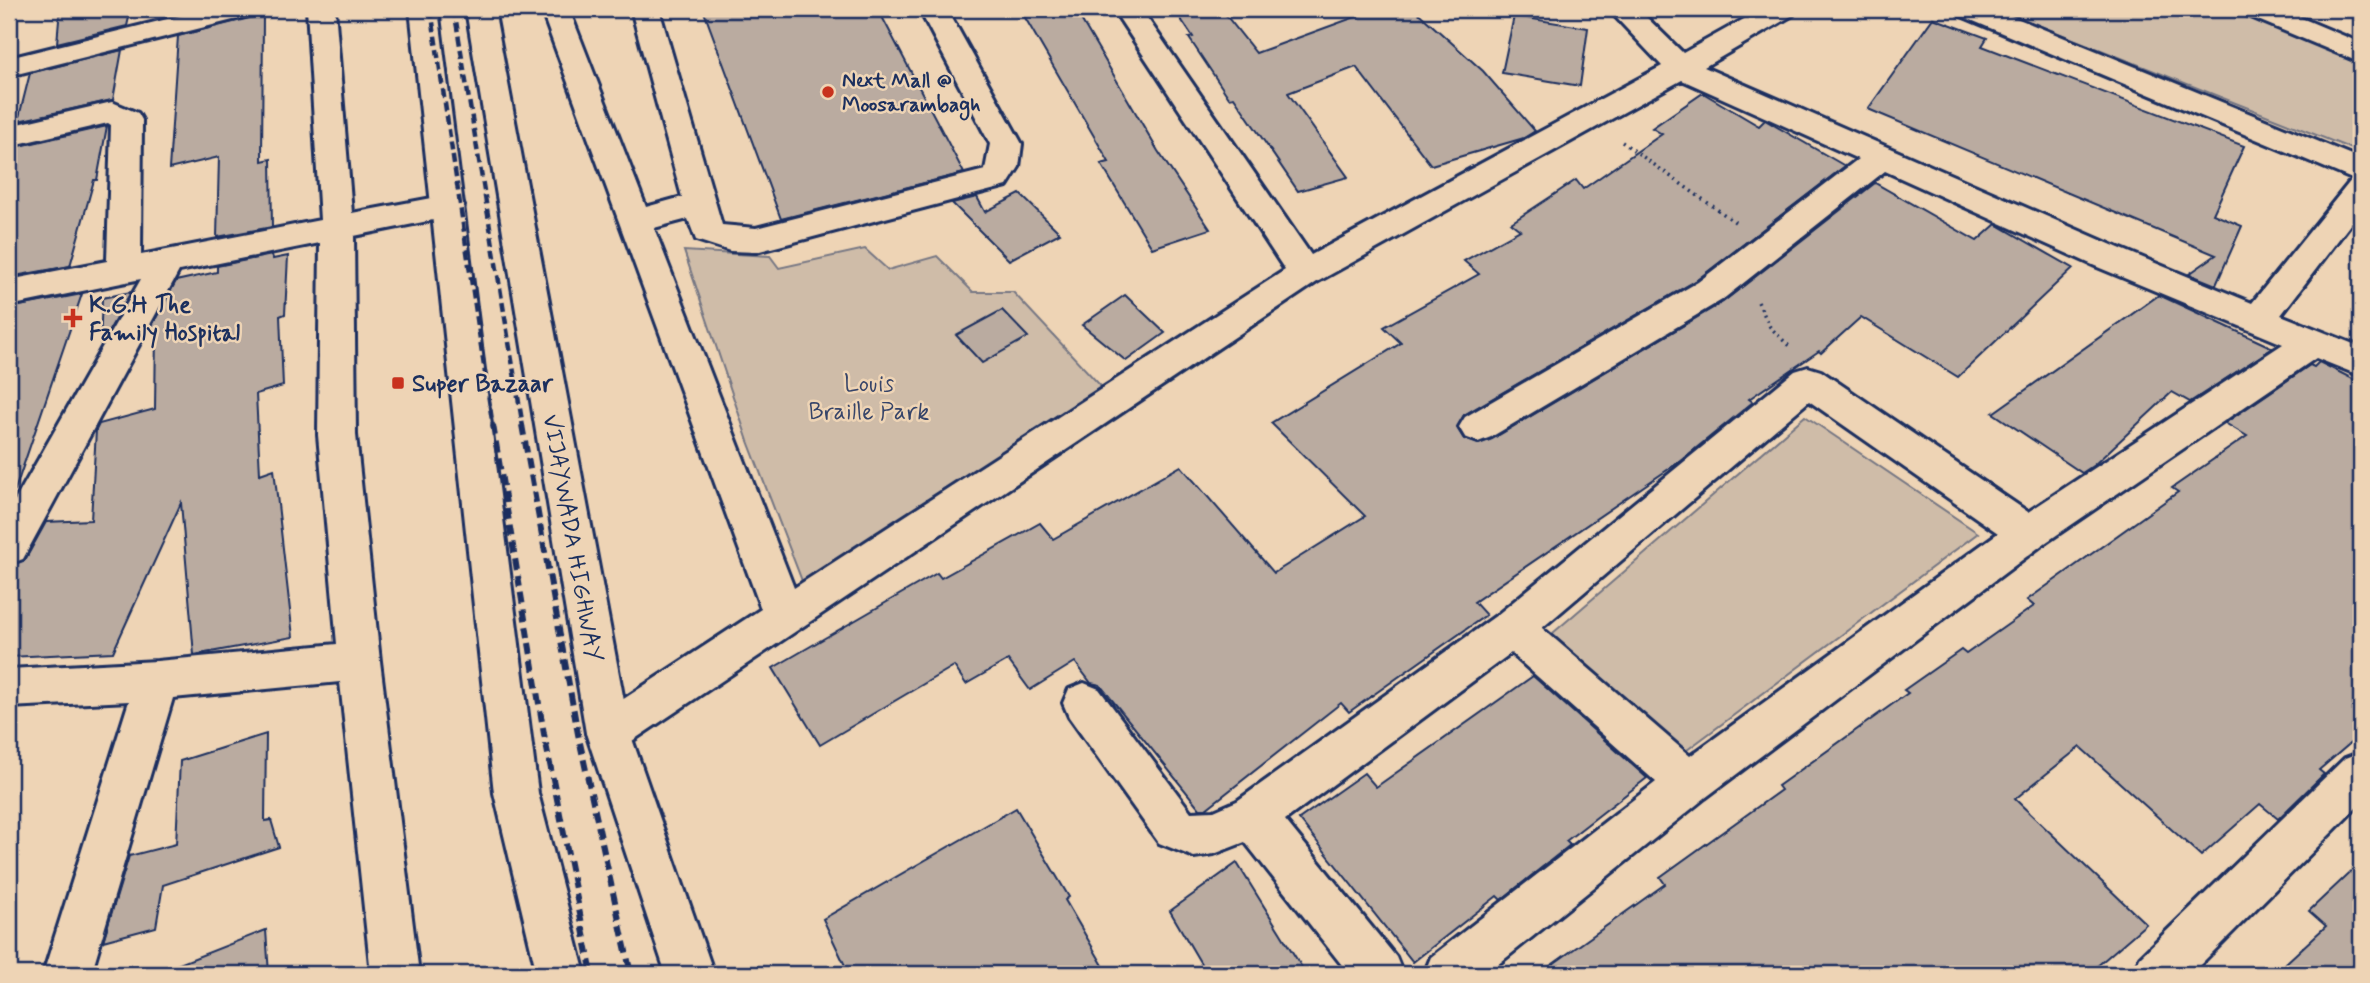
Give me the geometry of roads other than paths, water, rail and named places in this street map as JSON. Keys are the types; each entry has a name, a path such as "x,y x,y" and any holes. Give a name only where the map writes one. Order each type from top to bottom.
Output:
{"main road":[{"path":"9,67 243,9"},
{"path":"321,9 337,229 337,435 359,661 395,974"},
{"path":"424,9 516,793 561,974"},
{"name":"VIJAYWADA HIGHWAY","path":"480,9 608,733 690,974"},
{"path":"555,9 785,618"},
{"path":"645,9 708,232 730,239 756,240 996,178 1005,167 1006,144 933,9"},
{"path":"1127,9 1305,273"},
{"path":"1622,9 1681,68 2107,257 2361,362"},
{"path":"608,733 1305,273 1591,119 1783,9"},
{"path":"1969,9 2361,170"},
{"path":"2256,9 2361,54"},
{"path":"9,136 111,112 127,120 124,271"},
{"path":"1478,427 1710,291 1882,157"},
{"path":"2259,318 2361,188"},
{"path":"635,222 700,204"},
{"path":"9,293 448,206"},
{"path":"9,547 168,261"},
{"path":"1448,974 1689,783 2028,533 2315,341"},
{"path":"1084,703 1175,828 1186,835 1200,837 1253,817 1512,628 1808,380 2028,533"},
{"path":"1512,628 1689,783"},
{"path":"9,688 157,680 359,661"},
{"path":"67,974 157,680"},
{"path":"2157,974 2361,773"},
{"path":"1253,817 1379,974"}],"railway":[{"path":"431,9 493,427"},
{"path":"454,9 523,427"},
{"path":"493,425 544,734 592,974"},
{"path":"522,425 578,734 631,974"}],"place":[{"name":"Next Mall @ Moosarambagh","path":"828,92"},
{"name":"K.G.H The Family Hospital","path":"73,318"},
{"name":"Super Bazaar","path":"398,383"}],"park label":[{"name":"Louis Braille Park","path":"869,397"}]}
